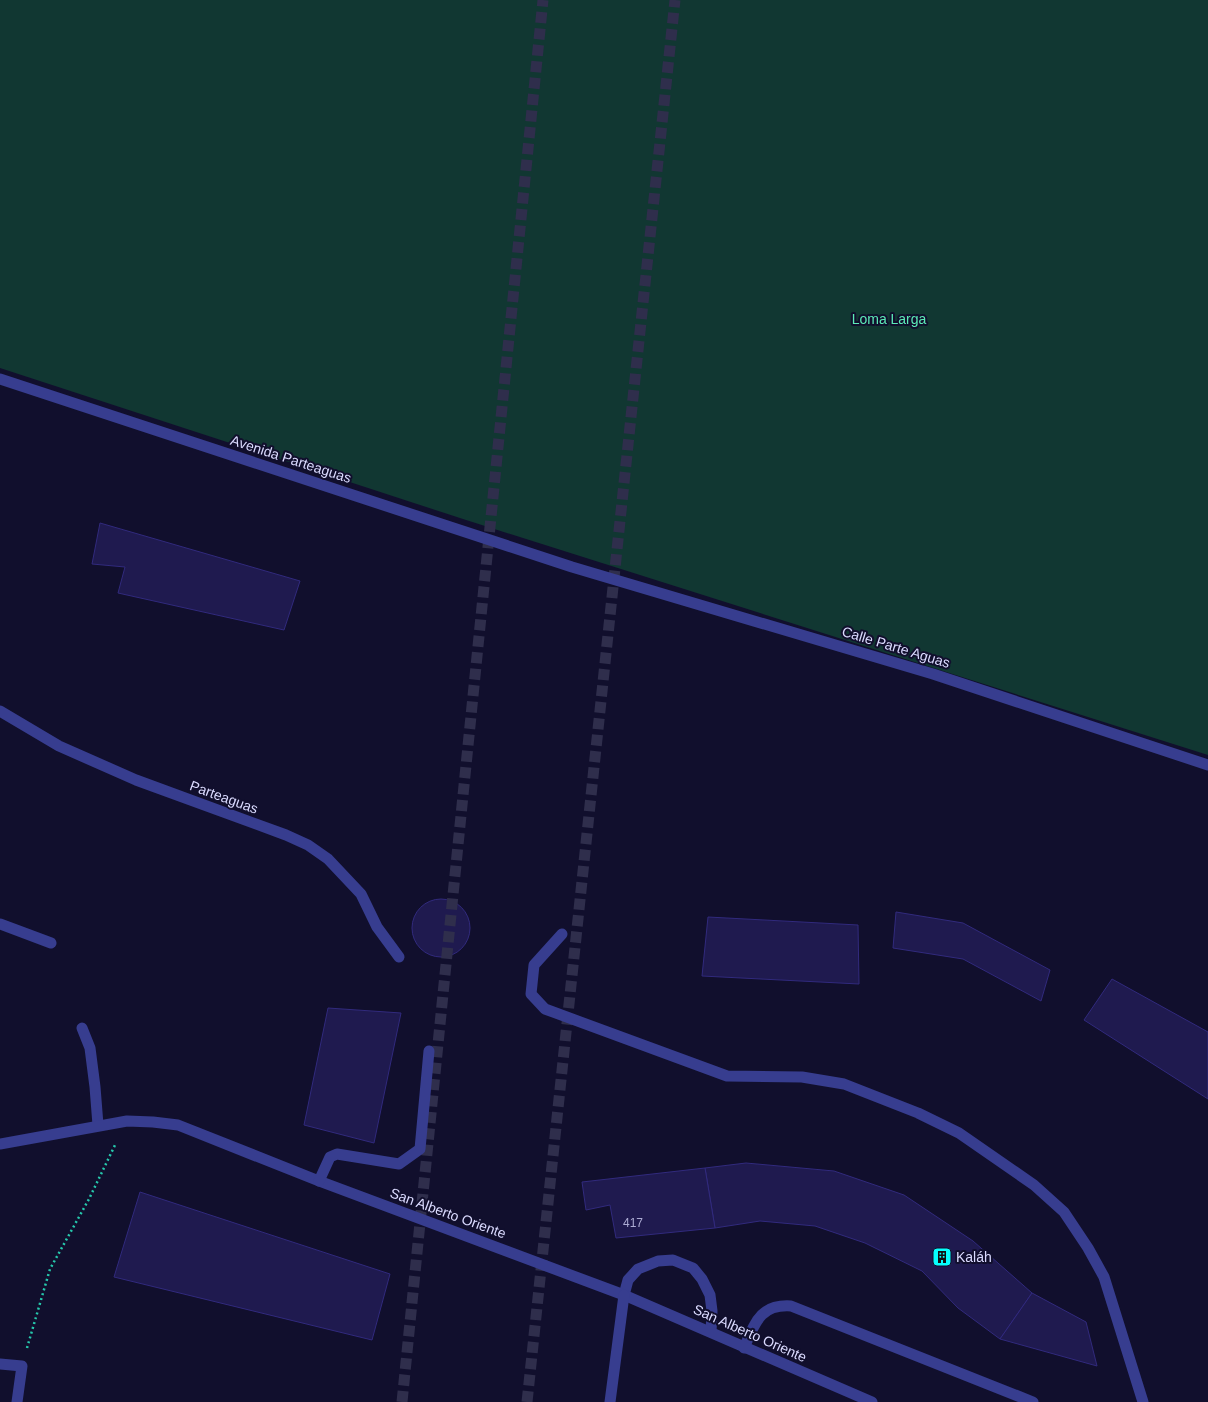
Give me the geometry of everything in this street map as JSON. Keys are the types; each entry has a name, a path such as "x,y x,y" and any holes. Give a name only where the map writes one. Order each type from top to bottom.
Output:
{"street":[{"name":"Avenida Parteaguas","path":"0,379 572,567"},
{"name":"Calle Parte Aguas","path":"572,567 934,674 1208,765"},
{"name":"Parteaguas","path":"0,711 59,746 136,780 308,844 328,859 361,894 377,927 399,957"},
{"path":"0,924 51,943"},
{"path":"562,934 534,965 531,994 545,1009 728,1076 802,1077 844,1084 918,1113 959,1133 1034,1185 1064,1212 1088,1248 1104,1277 1143,1402"},
{"path":"82,1028 90,1048 98,1125"},
{"path":"319,1181 330,1157 337,1154 399,1164 420,1149 428,1051"},
{"name":"San Alberto Oriente","path":"0,1144 98,1125 127,1121 178,1125 319,1181 624,1295 872,1402"},
{"path":"610,1402 624,1295 628,1280 638,1269 658,1261 673,1260 692,1268 702,1279 710,1295 712,1311 711,1332"},
{"path":"744,1348 757,1320 763,1312 773,1307 782,1305 791,1306 1033,1402"},
{"path":"0,1364 22,1366 17,1402"}],"path":[{"path":"22,1366 50,1269 89,1199 127,1121"}],"green space":[{"name":"Loma Larga","path":"0,0 1208,0 1208,755 463,519 0,368"}],"building":[{"path":"100,523 300,581 284,630 118,593 125,567 92,564"},
{"path":"441,899 452,901 465,912 468,917 470,928 468,939 457,952 452,955 441,957 430,955 417,944 414,939 412,928 414,917 425,904 430,901"},
{"path":"896,912 963,923 1050,970 1041,1001 963,959 893,948"},
{"path":"708,917 858,925 859,984 702,976"},
{"path":"1112,979 1208,1032 1208,1099 1084,1020"},
{"path":"328,1008 401,1013 374,1143 304,1125"},
{"name":"Kaláh","path":"746,1163 834,1171 904,1195 973,1241 1032,1293 1000,1339 958,1308 922,1271 865,1243 815,1226 760,1221 715,1228 705,1168"},
{"path":"705,1168 715,1228 616,1238 610,1205 586,1210 582,1182"},
{"path":"140,1192 390,1274 372,1340 114,1277"},
{"path":"1032,1293 1086,1322 1097,1366 1000,1339"}],"tunnel":[{"path":"402,1402 543,0"},
{"path":"527,1402 675,0"}],"place":[{"name":"Kaláh","path":"942,1257"}]}
